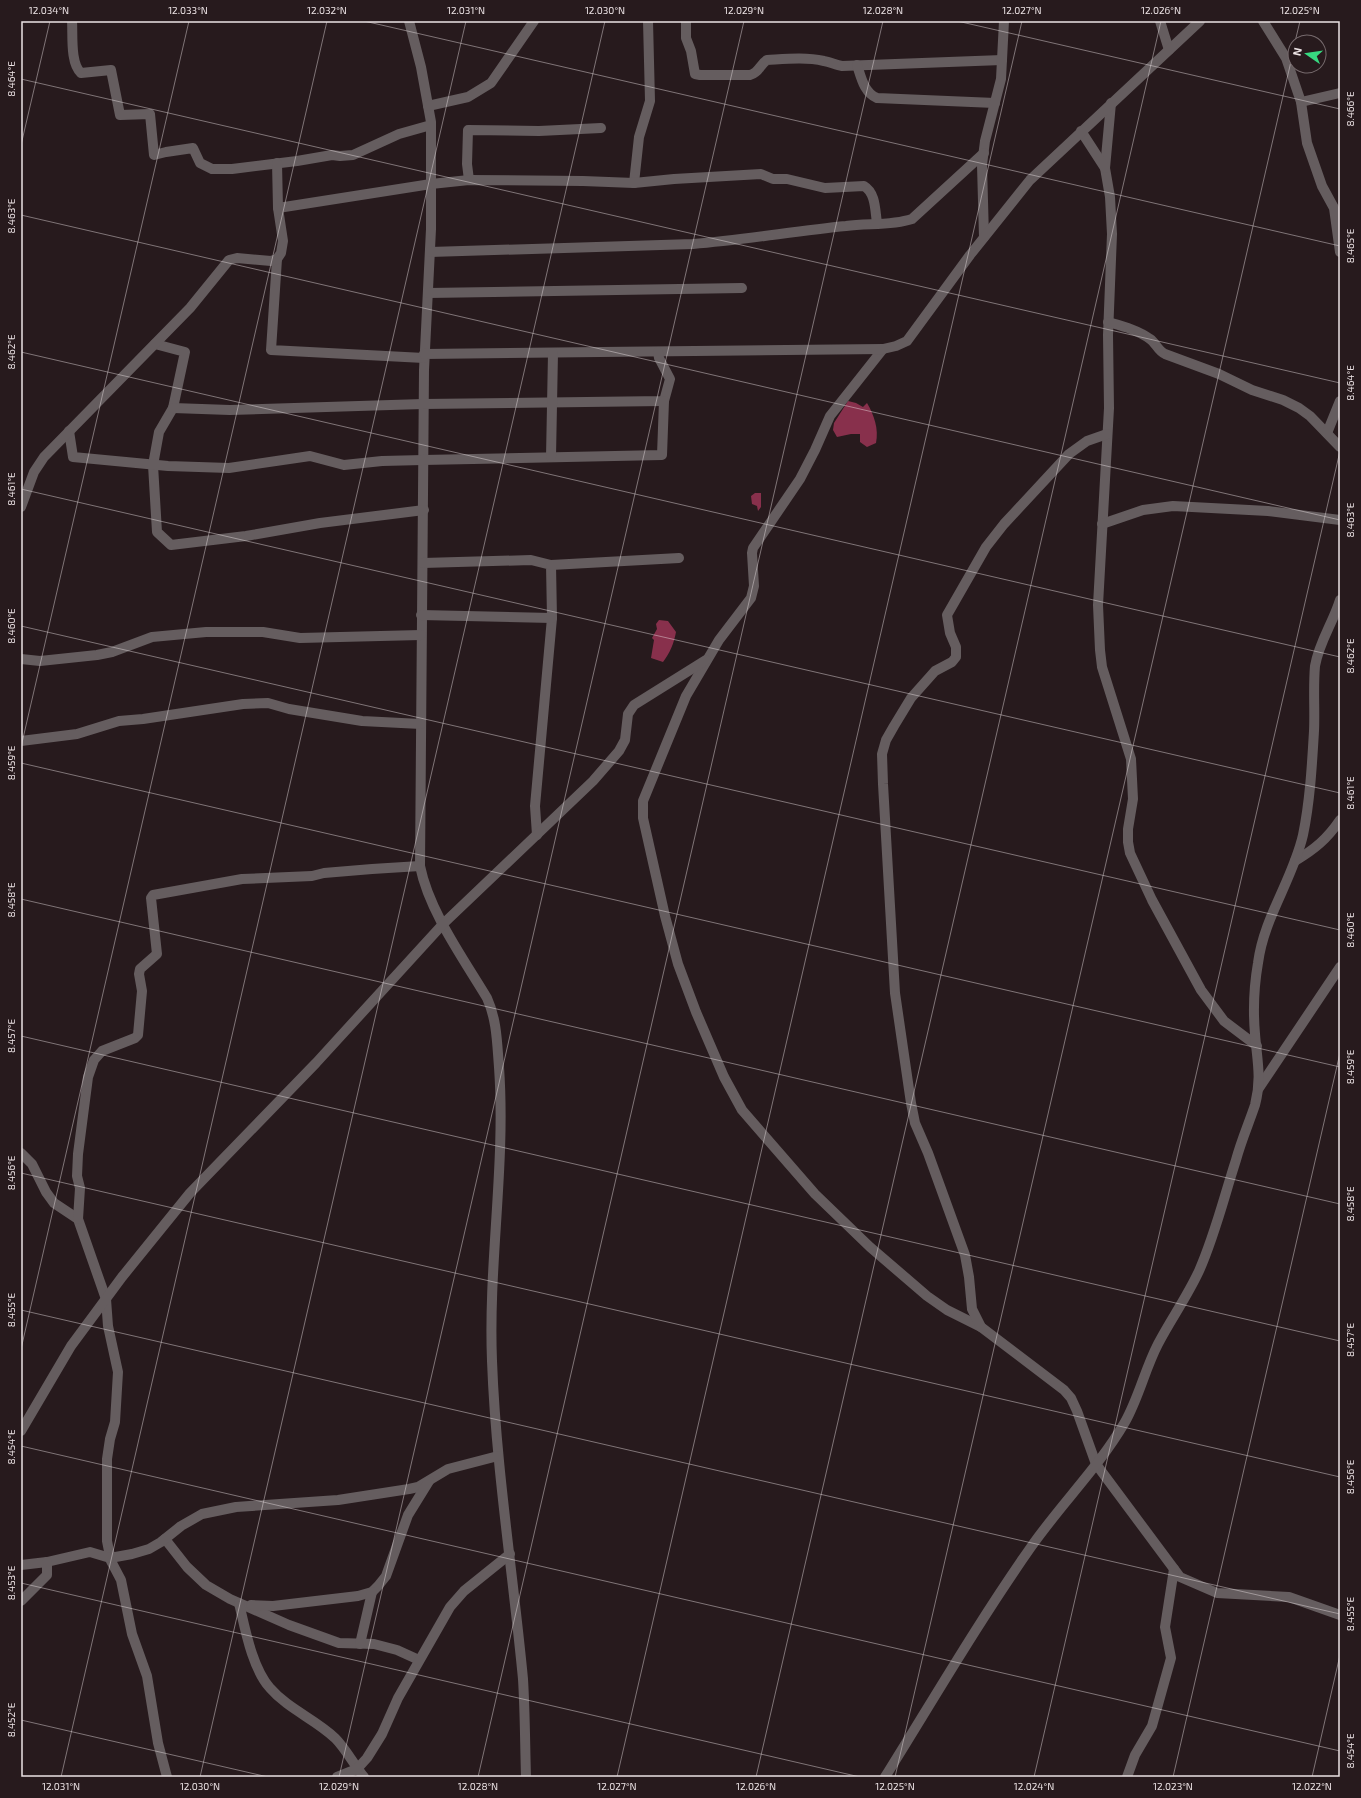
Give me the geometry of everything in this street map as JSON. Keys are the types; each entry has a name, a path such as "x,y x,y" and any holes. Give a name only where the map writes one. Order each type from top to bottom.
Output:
{"street":[{"path":"72,21 74,62 77,69 81,73 111,70 120,115 150,114 154,156 166,152 193,148 200,163 212,169 232,169 332,155 353,155 399,134 431,125"},
{"path":"409,21 421,67 431,125 430,252 424,356 423,404 424,510 421,615 420,866 423,878 443,924 486,998 496,1024 502,1112 491,1318 492,1360 498,1456 523,1681 526,1777"},
{"path":"428,106 468,97 491,83 534,21"},
{"path":"634,184 640,136 650,101 648,21"},
{"path":"686,21 686,38 691,51 695,74 750,75 757,73 767,60 801,58 826,61 834,65 842,66 1002,60"},
{"path":"984,237 982,165 1001,79 1004,21"},
{"path":"1160,21 1169,50"},
{"path":"277,163 278,208 283,241 281,253 278,259 271,350 424,356 883,349 896,346 906,341 1026,184 1200,21"},
{"path":"1264,21 1286,58 1301,102 1307,143 1322,186 1334,208 1340,252"},
{"path":"857,65 865,88 872,96 877,98 995,103"},
{"path":"1301,102 1340,93"},
{"path":"1111,103 1105,168 1110,198 1112,234 1108,322 1107,434 1098,605 1100,650 1106,685 1131,759 1133,799 1128,829 1130,853 1152,900 1200,990 1224,1021 1257,1046"},
{"path":"469,180 467,164 468,130 539,131 601,128"},
{"path":"1081,131 1105,168"},
{"path":"430,252 693,244 824,228 877,223 893,224 912,219 984,153"},
{"path":"278,208 431,184 469,180 576,181 634,184 674,179 761,174 773,179 787,179 825,188 864,186 868,188 872,196 877,223"},
{"path":"21,507 24,490 44,457 190,308 229,260 237,258 270,261 278,259"},
{"path":"428,293 742,288"},
{"path":"1108,322 1140,333 1150,339 1158,350 1165,354 1225,376 1252,390 1283,400 1299,408 1328,433 1340,447"},
{"path":"154,344 185,352 173,408 159,432 154,465 157,532 171,545 246,536 320,523 424,510"},
{"path":"883,349 830,416 800,479 753,548 754,591 751,598 719,640 686,696 643,801 642,818 678,964 696,1012 724,1077 742,1110 815,1194 870,1247 927,1296 947,1310 981,1327 1064,1390 1071,1398 1077,1411 1096,1464 1180,1577 1217,1593 1289,1598 1340,1615"},
{"path":"69,431 73,457 154,465 228,468 310,456 344,465 382,461 662,455 664,400 670,379 659,358 658,352"},
{"path":"551,457 553,353"},
{"path":"173,408 230,410 423,404 664,400"},
{"path":"1328,433 1340,401"},
{"path":"981,1327 972,1309 970,1277 960,1242 928,1153 915,1123 911,1103 895,993 882,754 886,740 911,698 935,671 952,662 956,657 956,647 950,633 948,615 986,547 1004,524 1069,454 1087,441 1107,434"},
{"path":"1102,524 1143,510 1173,506 1268,511 1340,520"},
{"path":"423,563 531,560 551,566 679,558"},
{"path":"537,835 535,806 553,604 551,566"},
{"path":"885,1777 970,1640 1032,1546 1096,1464 1125,1421 1137,1398 1158,1343 1186,1298 1210,1245 1258,1090 1260,1073 1254,1006 1260,948 1269,919 1295,861 1307,815 1314,730 1316,665 1320,644 1337,611 1340,600"},
{"path":"421,615 552,618"},
{"path":"21,659 40,661 80,657 112,652 152,637 206,632 263,632 300,638 421,635"},
{"path":"21,1431 71,1346 106,1299 190,1193 316,1063 443,924 593,781 619,751 625,740 628,714 634,705 708,659"},
{"path":"21,741 78,734 119,721 143,719 243,704 268,703 290,709 362,721 421,724"},
{"path":"1295,861 1312,851 1328,836 1340,820"},
{"path":"167,1777 160,1752 147,1676 132,1634 121,1580 110,1558 107,1540 107,1459 110,1439 115,1422 118,1372 108,1326 106,1299 78,1219 80,1188 78,1176 78,1154 88,1077 94,1060 102,1051 135,1038 139,1032 142,991 139,974 140,969 157,954 151,898 153,895 242,879 312,876 359,870 420,866"},
{"path":"1258,1090 1340,967"},
{"path":"21,1153 32,1164 46,1192 54,1203 78,1219"},
{"path":"21,1565 47,1562 90,1552 110,1558 149,1549 165,1539 181,1526 202,1514 236,1507 363,1497 418,1487 448,1470 498,1456"},
{"path":"239,1603 257,1606 273,1606 358,1596 372,1592 386,1576 408,1515 430,1479"},
{"path":"165,1539 186,1567 206,1585 230,1599 290,1625 339,1643 374,1644 397,1650 419,1660"},
{"path":"337,1777 356,1773 382,1734 398,1698 450,1607 464,1591 510,1554"},
{"path":"21,1601 47,1575 47,1562"},
{"path":"1127,1777 1135,1755 1152,1726 1171,1658 1164,1627 1174,1569"},
{"path":"360,1644 372,1592"},
{"path":"239,1603 247,1636 259,1669 269,1688 288,1704 314,1720 336,1739 356,1773 364,1777"}],"shaded area":[{"path":"848,401 863,407 867,403 875,422 877,433 876,443 867,447 860,442 860,434 837,437 833,430 834,423"},
{"path":"755,493 761,493 761,507 758,511 757,506 752,504 751,496"},
{"path":"659,620 668,621 676,632 668,655 663,662 651,658 654,640 652,638 657,629 656,624"}]}
